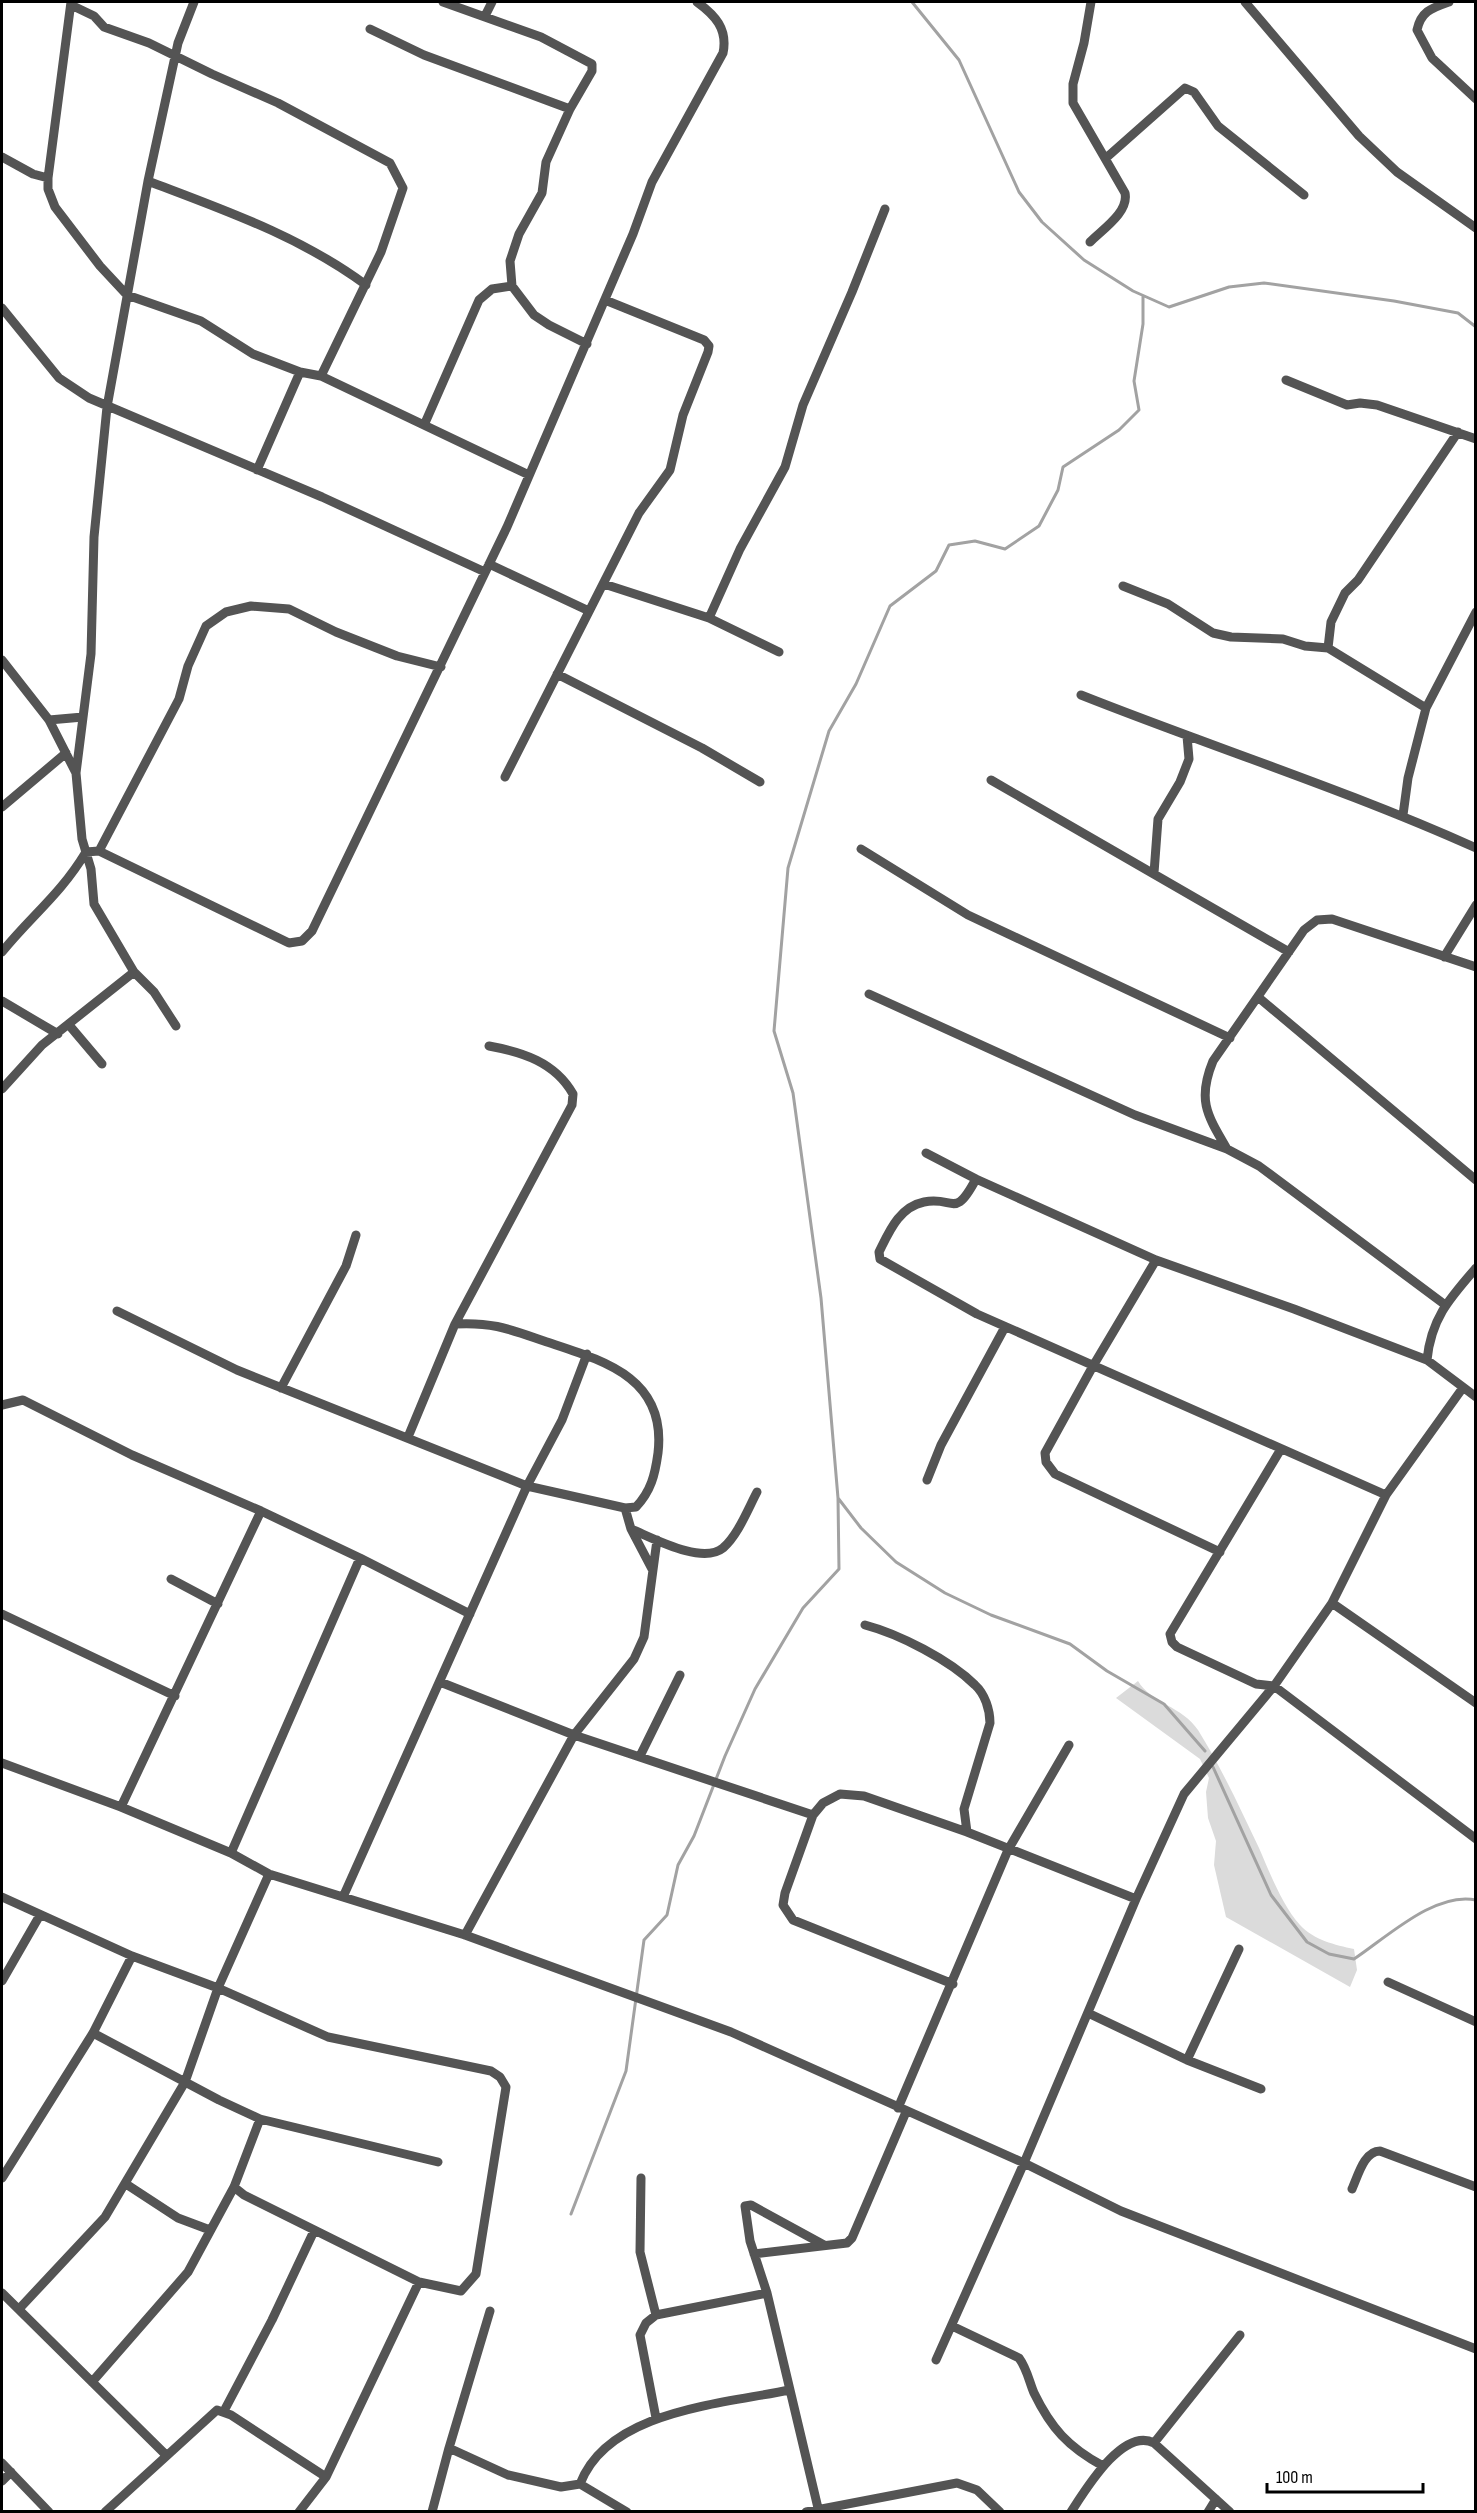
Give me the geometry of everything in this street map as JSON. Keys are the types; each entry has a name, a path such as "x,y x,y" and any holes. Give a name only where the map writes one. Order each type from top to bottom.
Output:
{"street":[{"path":"176,1026 154,992 135,972 94,904 82,839 76,773 91,654 95,525 107,407 148,181 176,56 194,2"},
{"path":"443,2 541,37 592,64 592,72 570,109 546,162 542,193 517,238 510,261 512,286 541,321 587,344"},
{"path":"485,16 492,2"},
{"path":"86,852 99,851 289,943 302,941 312,931 487,568 587,344 642,212 652,182 723,53 726,41 723,30 716,18 697,2"},
{"path":"1090,243 1122,210 1127,201 1106,158 1073,103 1073,84 1084,43 1091,2"},
{"path":"1245,2 1359,136 1397,172 1476,228"},
{"path":"1449,2 1427,11 1420,19 1417,30 1432,58 1476,99"},
{"path":"321,376 366,285 404,188 390,163 339,138 278,103 176,56 104,27 94,16 71,3 48,189 55,207 100,266 127,295 201,321 253,354 300,372 321,376 426,423 529,475"},
{"path":"370,29 424,56 570,109"},
{"path":"1106,158 1185,88 1194,92 1218,126 1304,195"},
{"path":"2,157 33,174 48,178"},
{"path":"148,181 274,230 341,266 366,285"},
{"path":"709,618 740,549 785,467 803,405 885,209"},
{"path":"426,423 479,300 492,289 512,286"},
{"path":"505,777 639,513 670,470 683,415 709,346 704,340 605,300"},
{"path":"2,309 59,378 88,398 589,611"},
{"path":"257,470 300,372"},
{"path":"1286,380 1347,405 1360,403 1377,405 1476,440"},
{"path":"1328,648 1331,622 1345,593 1358,580 1458,432"},
{"path":"604,584 709,618 779,652"},
{"path":"1123,586 1168,604 1213,633 1231,637 1283,639 1305,646 1328,648 1426,708"},
{"path":"99,851 179,699 188,666 206,626 226,612 251,606 290,609 336,632 397,656 441,667"},
{"path":"1403,815 1408,778 1426,708 1476,612"},
{"path":"2,660 49,720 76,773"},
{"path":"556,674 702,748 760,782"},
{"path":"1082,694 1187,736 1403,815 1476,848"},
{"path":"49,720 83,717"},
{"path":"1154,873 1158,819 1180,782 1189,759 1187,736"},
{"path":"2,807 66,753"},
{"path":"991,780 1289,952"},
{"path":"861,849 968,915 1230,1038"},
{"path":"2,952 19,930 58,893 86,852"},
{"path":"1444,957 1476,905"},
{"path":"1227,1149 1206,1113 1204,1094 1213,1060 1304,930 1317,920 1332,919 1476,967"},
{"path":"2,1089 42,1045 135,972"},
{"path":"869,994 1135,1115 1227,1149 1259,1166 1444,1304"},
{"path":"1258,997 1476,1180"},
{"path":"2,1001 57,1034"},
{"path":"69,1025 102,1064"},
{"path":"408,1437 455,1324 572,1105 573,1094 557,1073 518,1051 489,1046"},
{"path":"926,1153 976,1179 1156,1260 1294,1309 1427,1360 1462,1389 1476,1397"},
{"path":"976,1179 967,1196 959,1203 949,1205 925,1202 900,1216 879,1252 880,1258 1005,1327 1386,1495"},
{"path":"281,1388 346,1266 356,1235"},
{"path":"1156,1260 1045,1453 1046,1462 1055,1474 1220,1552"},
{"path":"1427,1360 1429,1339 1444,1304 1476,1268"},
{"path":"117,1311 237,1370 527,1486 625,1508 636,1507 647,1494 656,1472 659,1444 654,1413 641,1388 625,1372 587,1354 497,1324 455,1324"},
{"path":"927,1480 941,1445 1005,1327"},
{"path":"343,1897 527,1486 562,1420 587,1354"},
{"path":"936,2360 1024,2163 1136,1899 1184,1794 1274,1686 1332,1604 1386,1495 1462,1389"},
{"path":"2,1405 23,1400 132,1455 261,1511 360,1558 470,1614"},
{"path":"1281,1449 1170,1634 1172,1642 1176,1647 1256,1684 1274,1686 1476,1839"},
{"path":"631,1529 697,1554 714,1553 724,1547 732,1536 757,1492"},
{"path":"625,1508 631,1529 652,1569"},
{"path":"121,1808 261,1511"},
{"path":"465,1935 574,1735 634,1659 644,1637 657,1540"},
{"path":"231,1853 360,1558"},
{"path":"171,1579 218,1604"},
{"path":"1332,1604 1476,1702"},
{"path":"2,1614 175,1696"},
{"path":"865,1625 933,1656 976,1686 984,1697 990,1723 964,1809 967,1832"},
{"path":"640,1756 680,1675"},
{"path":"440,1682 574,1735 813,1815"},
{"path":"754,2254 847,2243 852,2238 1008,1850 1070,1745"},
{"path":"2,1763 231,1853 269,1874 465,1935 731,2032 1024,2163 1121,2211 1476,2349"},
{"path":"953,1984 793,1920 783,1905 785,1893 813,1815 823,1803 840,1794 864,1796 967,1832 1136,1899"},
{"path":"19,2309 105,2217 185,2082 219,1988 269,1874"},
{"path":"2,1897 132,1956 219,1988 328,2037 491,2071 500,2077 506,2087 476,2274 461,2291 419,2282 314,2231 244,2195 234,2187"},
{"path":"2,1981 40,1916"},
{"path":"1187,2060 1239,1949"},
{"path":"2,2178 93,2033 132,1956"},
{"path":"1388,1982 1476,2022"},
{"path":"1088,2013 1187,2060 1261,2089"},
{"path":"93,2033 260,2119 438,2162"},
{"path":"92,2382 188,2272 234,2187 260,2119"},
{"path":"1352,2189 1368,2155 1373,2151 1380,2151 1476,2187"},
{"path":"641,2178 640,2252 656,2315"},
{"path":"126,2184 178,2218 210,2230"},
{"path":"819,2508 767,2293 754,2254 745,2209 747,2204 824,2246"},
{"path":"224,2411 272,2320 314,2231"},
{"path":"299,2511 326,2477 419,2282"},
{"path":"2,2293 165,2454"},
{"path":"656,2418 640,2335 646,2323 656,2315 767,2293"},
{"path":"432,2511 490,2311"},
{"path":"952,2326 1019,2358 1034,2393 1055,2430 1078,2452 1103,2466"},
{"path":"1154,2443 1240,2335"},
{"path":"580,2484 590,2465 606,2448 656,2418 789,2390"},
{"path":"105,2511 165,2454 217,2410 224,2411 326,2477"},
{"path":"1071,2511 1103,2466 1135,2441 1145,2439 1154,2443 1230,2511"},
{"path":"449,2448 508,2475 561,2487 580,2484 627,2511"},
{"path":"2,2463 49,2511"},
{"path":"2,2481 11,2472"},
{"path":"806,2511 957,2483 977,2490 1000,2511"},
{"path":"1208,2511 1216,2499"}],"shaded area":[{"path":"1138,1681 1151,1695 1184,1716 1198,1730 1230,1788 1277,1888 1300,1925 1318,1938 1354,1949 1357,1970 1350,1987 1226,1917 1214,1865 1216,1841 1208,1818 1206,1792 1209,1778 1200,1759 1116,1698"}],"waterway":[{"path":"912,2 959,60 1019,192 1042,222 1084,260 1133,291 1169,307 1229,287 1264,283 1394,301 1458,313 1476,327"},
{"path":"571,2214 626,2071 644,1940 667,1915 678,1865 694,1836 725,1756 755,1689 803,1608 839,1569 838,1498 821,1298 793,1093 774,1031 788,868 829,731 856,684 890,606 936,571 949,545 975,541 1005,549 1039,526 1058,490 1063,467 1119,430 1139,410 1134,381 1143,324 1143,296"},
{"path":"838,1498 861,1528 896,1562 945,1593 991,1615 1070,1644 1107,1671 1164,1704 1205,1751"},
{"path":"1213,1767 1271,1895 1307,1942 1329,1954 1354,1959 1428,1909 1444,1902 1460,1899 1476,1900"}]}
